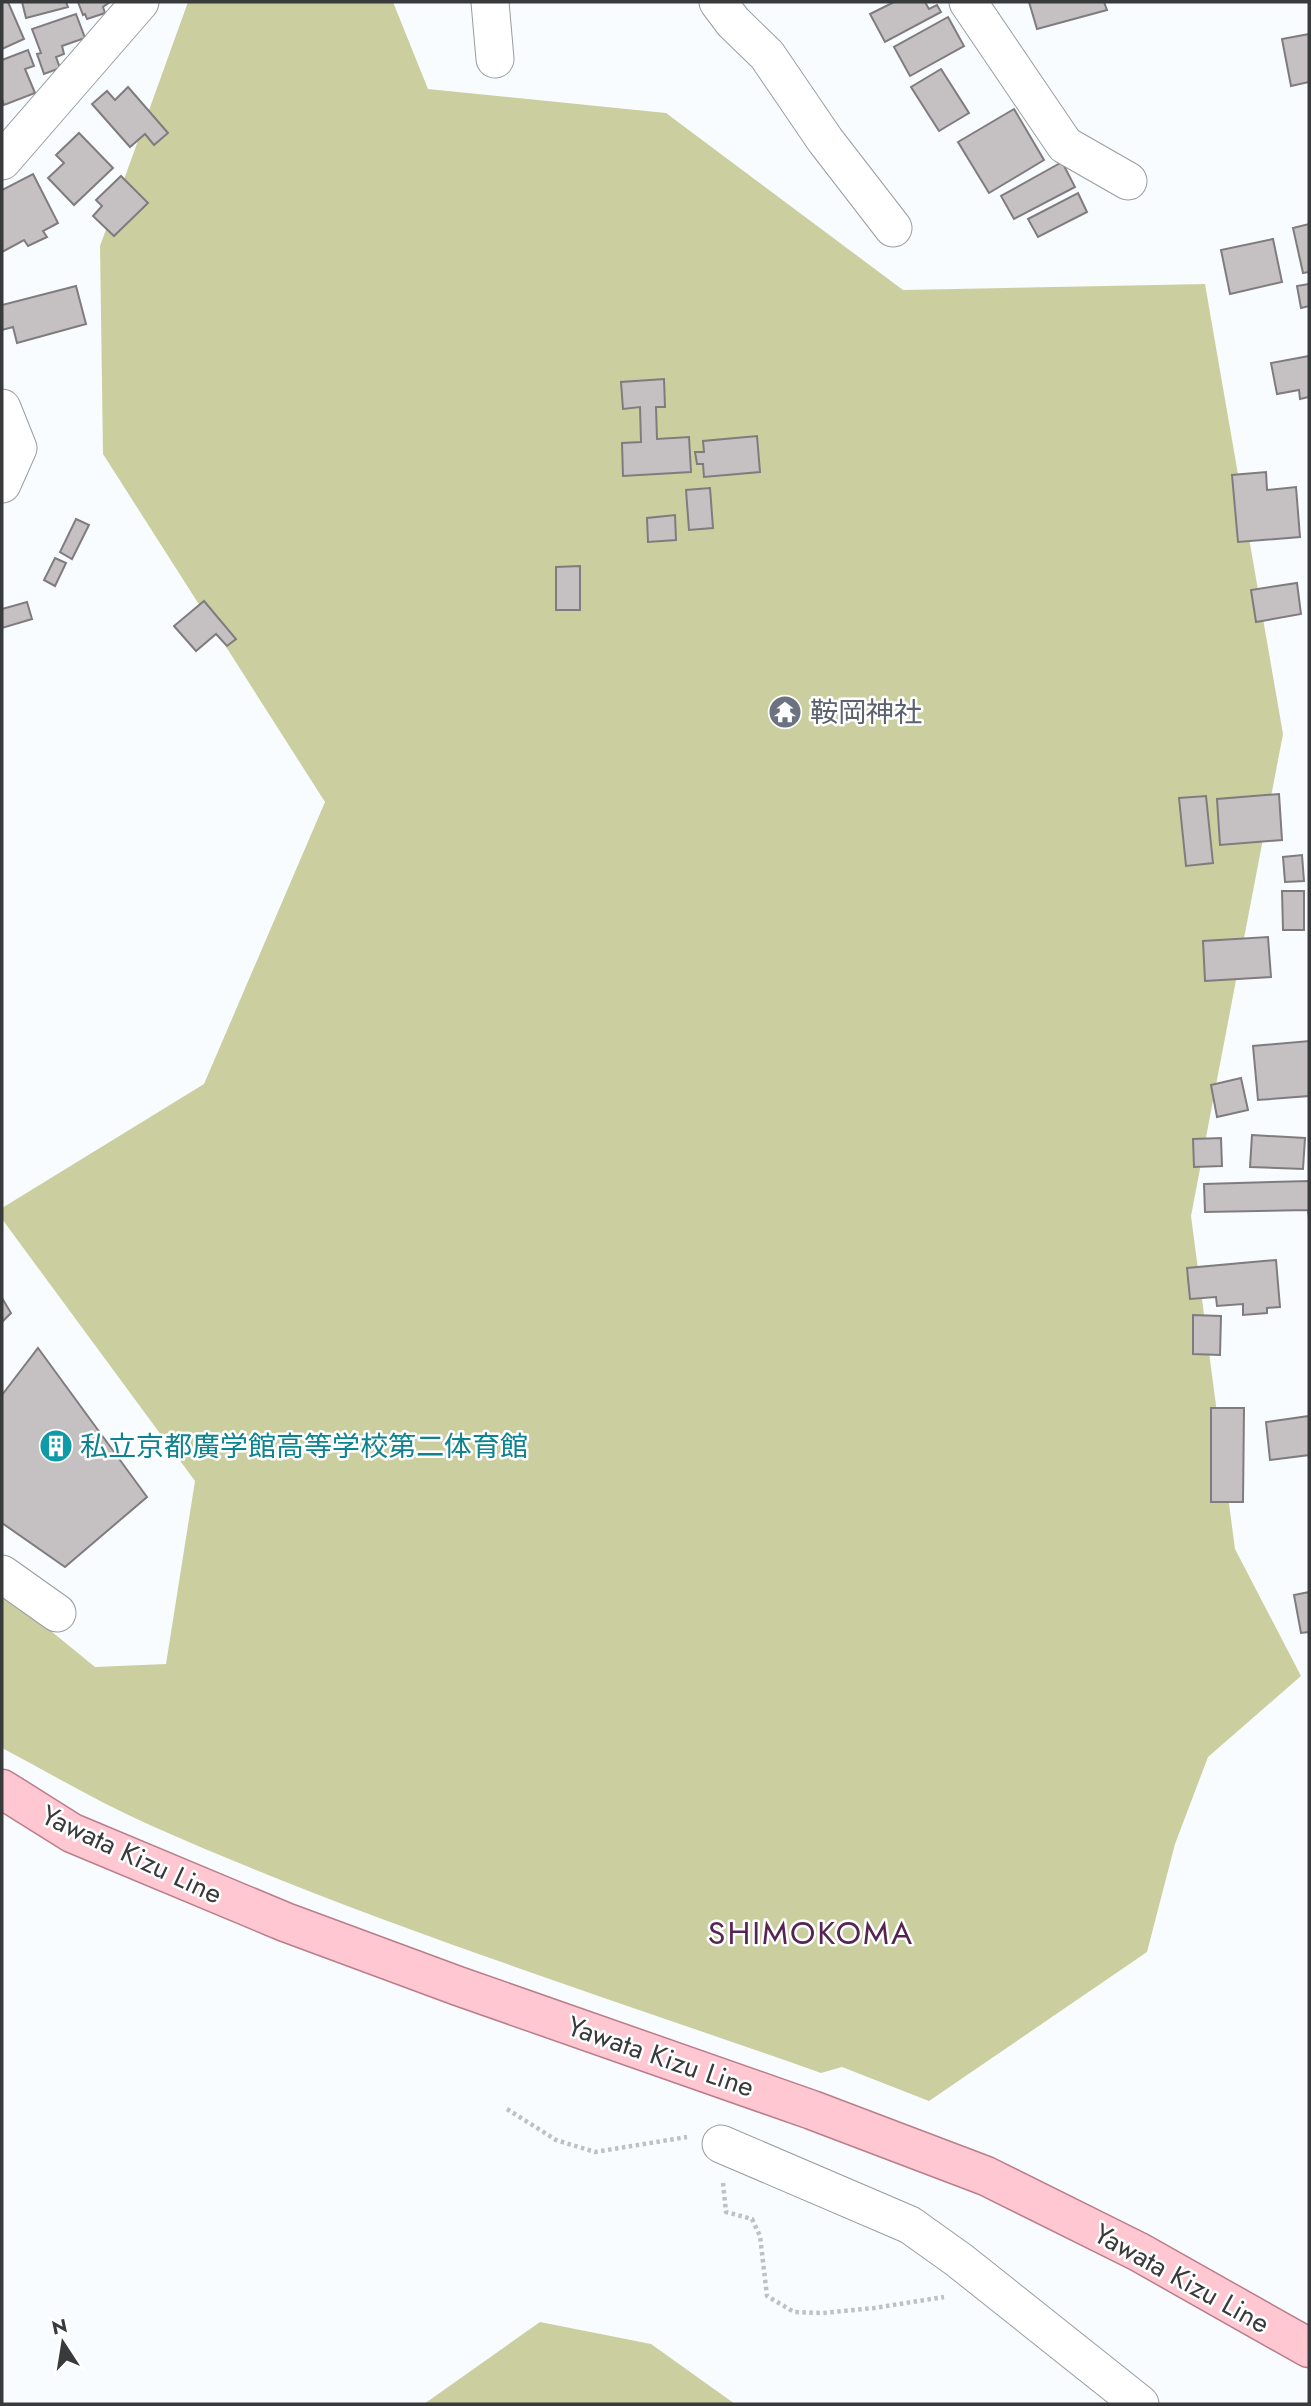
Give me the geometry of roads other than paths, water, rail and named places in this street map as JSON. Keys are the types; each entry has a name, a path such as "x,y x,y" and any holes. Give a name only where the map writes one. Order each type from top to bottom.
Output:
{"main road":[{"name":"Yawata Kizu Line","path":"2,1789 72,1833 285,1922 458,1986 812,2110 986,2176 1139,2252 1309,2348"}],"street":[{"path":"2,161 140,2"},
{"path":"490,2 495,59"},
{"path":"718,2 733,22 767,55 825,140 893,228"},
{"path":"968,2 1065,145 1128,181"},
{"path":"2,408 18,448 2,484"},
{"path":"2,1574 57,1613"},
{"path":"721,2144 910,2225 1140,2404"}],"place":[{"name":"鞍岡神社","path":"785,712"},
{"name":"私立京都廣学館高等学校第二体育館","path":"56,1446"}],"district":[{"name":"SHIMOKOMA","path":"811,1933"}]}
